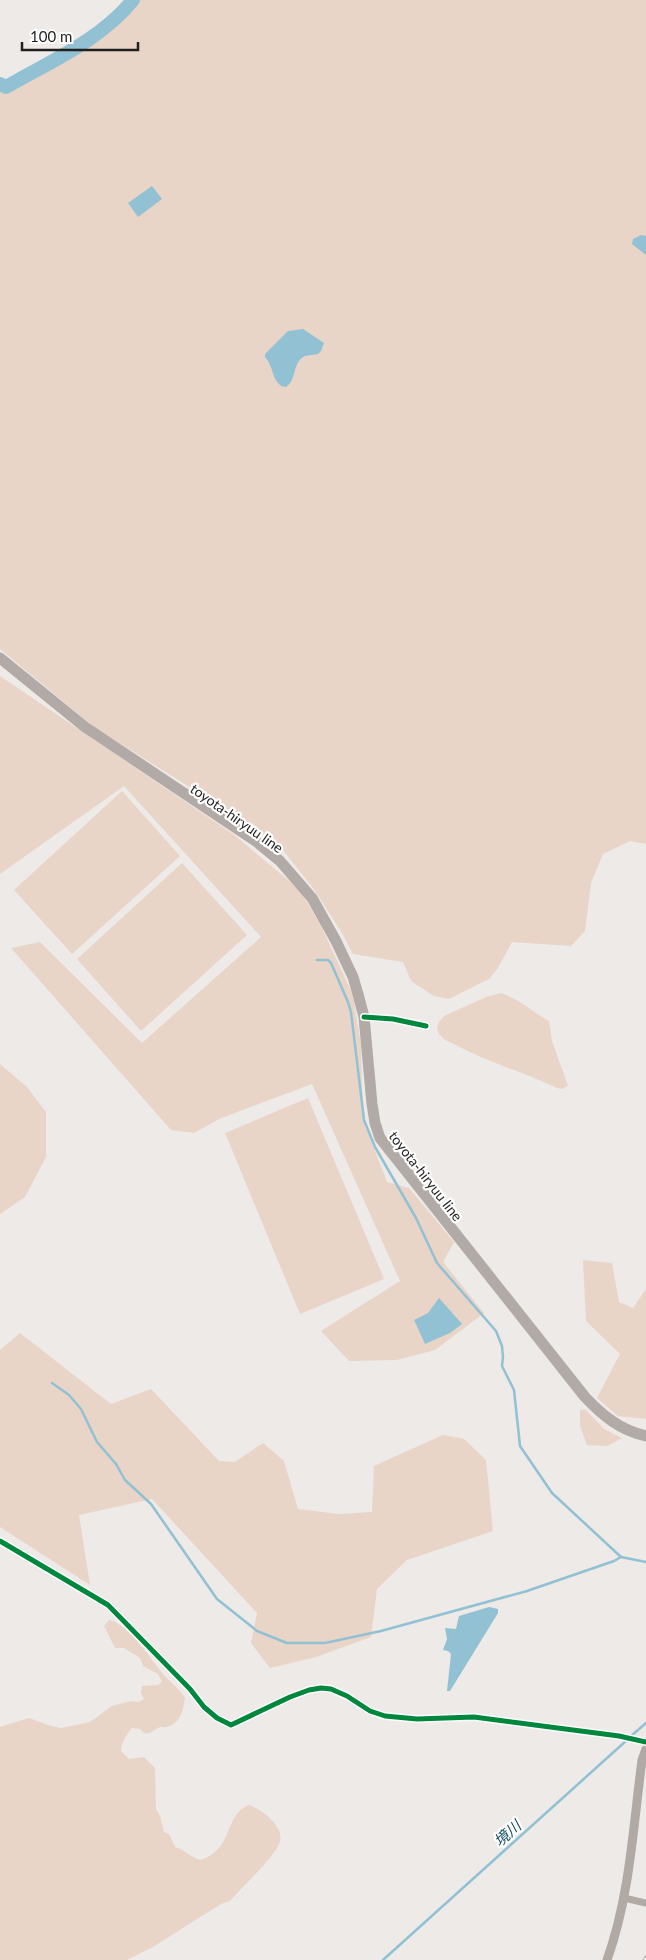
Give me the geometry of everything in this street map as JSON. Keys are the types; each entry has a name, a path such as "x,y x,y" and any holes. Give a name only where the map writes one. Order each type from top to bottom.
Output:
{"main road":[{"name":"toyota-hiryuu line","path":"0,658 85,727 257,842 280,861 312,898 353,977 364,1017 372,1104 380,1138 585,1397 609,1420 646,1436"}],"street":[{"path":"364,1017 426,1026"},
{"path":"0,1541 108,1605 168,1666 204,1707 230,1726 290,1697 308,1690 321,1688 331,1689 347,1696 370,1712 385,1716 417,1719 474,1717 638,1739 646,1742"},
{"path":"607,1960 618,1930 624,1898 642,1760 646,1749"},
{"path":"624,1898 646,1903"}],"shaded area":[{"path":"140,0 646,0 646,844 630,841 603,854 591,883 585,931 571,946 512,942 498,968 489,979 449,999 434,996 411,981 403,962 353,954 313,888 282,849 218,805 94,727 0,649 0,86 104,35"},
{"path":"0,676 233,834 300,890 321,926 353,995 361,1045 363,1120 387,1182 409,1188 454,1242 443,1262 484,1313 435,1350 397,1360 349,1361 321,1331 400,1281 312,1084 219,1119 194,1133 171,1130 11,948 40,942 142,1043 261,937 124,786 0,874"},
{"path":"122,791 180,856 72,954 14,890"},
{"path":"182,863 247,935 141,1031 77,959"},
{"path":"501,993 515,999 549,1021 552,1041 568,1086 562,1089 557,1088 492,1062 447,1041 439,1033 438,1026 444,1016 486,997"},
{"path":"0,1064 27,1087 46,1112 46,1157 25,1197 0,1214"},
{"path":"308,1098 384,1279 300,1314 225,1133"},
{"path":"583,1260 612,1263 619,1302 633,1308 646,1289 646,1419 618,1416 597,1398 620,1354 586,1321"},
{"path":"20,1333 111,1404 151,1389 219,1461 235,1462 263,1443 284,1461 298,1509 339,1514 372,1512 374,1466 443,1435 464,1439 486,1460 493,1531 407,1560 377,1589 371,1637 316,1657 270,1668 251,1643 257,1613 152,1499 79,1515 90,1585 0,1527 0,1350"},
{"path":"585,1409 604,1429 622,1438 607,1446 587,1445 580,1426 580,1410"},
{"path":"109,1620 117,1623 132,1635 185,1698 180,1716 175,1723 148,1733 132,1728 122,1744 121,1751 129,1759 144,1757 155,1768 156,1809 164,1832 169,1834 175,1847 201,1860 212,1855 224,1840 235,1816 249,1805 265,1814 275,1824 279,1830 280,1841 266,1863 230,1901 221,1904 153,1947 127,1960 0,1960 0,1727 29,1718 61,1728 90,1722 112,1706 131,1701 138,1702 144,1699 141,1693 142,1686 158,1685 162,1682 158,1674 143,1666 140,1658 124,1648 115,1648 104,1626"}],"water":[{"path":"152,186 162,199 138,217 128,203"},
{"path":"641,235 646,236 646,255 632,244 633,239"},
{"path":"303,329 324,343 321,351 318,354 305,356 301,359 298,362 292,380 286,387 281,386 276,380 265,354 288,331"},
{"path":"439,1298 462,1324 450,1333 425,1344 414,1320 428,1313"},
{"path":"489,1607 498,1609 498,1613 450,1691 447,1691 451,1654 443,1650 447,1639 445,1628 456,1629 459,1616"}],"waterway":[{"path":"0,84 6,87 90,39 106,27 133,0"},
{"path":"317,960 328,960 331,963 348,1002 351,1012 364,1120 375,1147 416,1218 437,1263 496,1331 502,1346 502,1366 514,1390 520,1446 552,1493 621,1557 646,1562"},
{"path":"52,1383 69,1395 81,1409 97,1442 116,1464 125,1480 151,1504 217,1599 257,1631 287,1643 325,1643 381,1631 527,1591 621,1557"},
{"name":"境川","path":"631,1736 646,1723"},
{"name":"境川","path":"383,1960 627,1740"}],"cycle path":[{"path":"364,1017 393,1019 426,1026"},
{"path":"0,1541 108,1605 190,1689 204,1707 217,1718 231,1725 290,1697 321,1688 331,1689 347,1696 370,1711 385,1716 417,1719 474,1717 619,1736 646,1742"}]}
